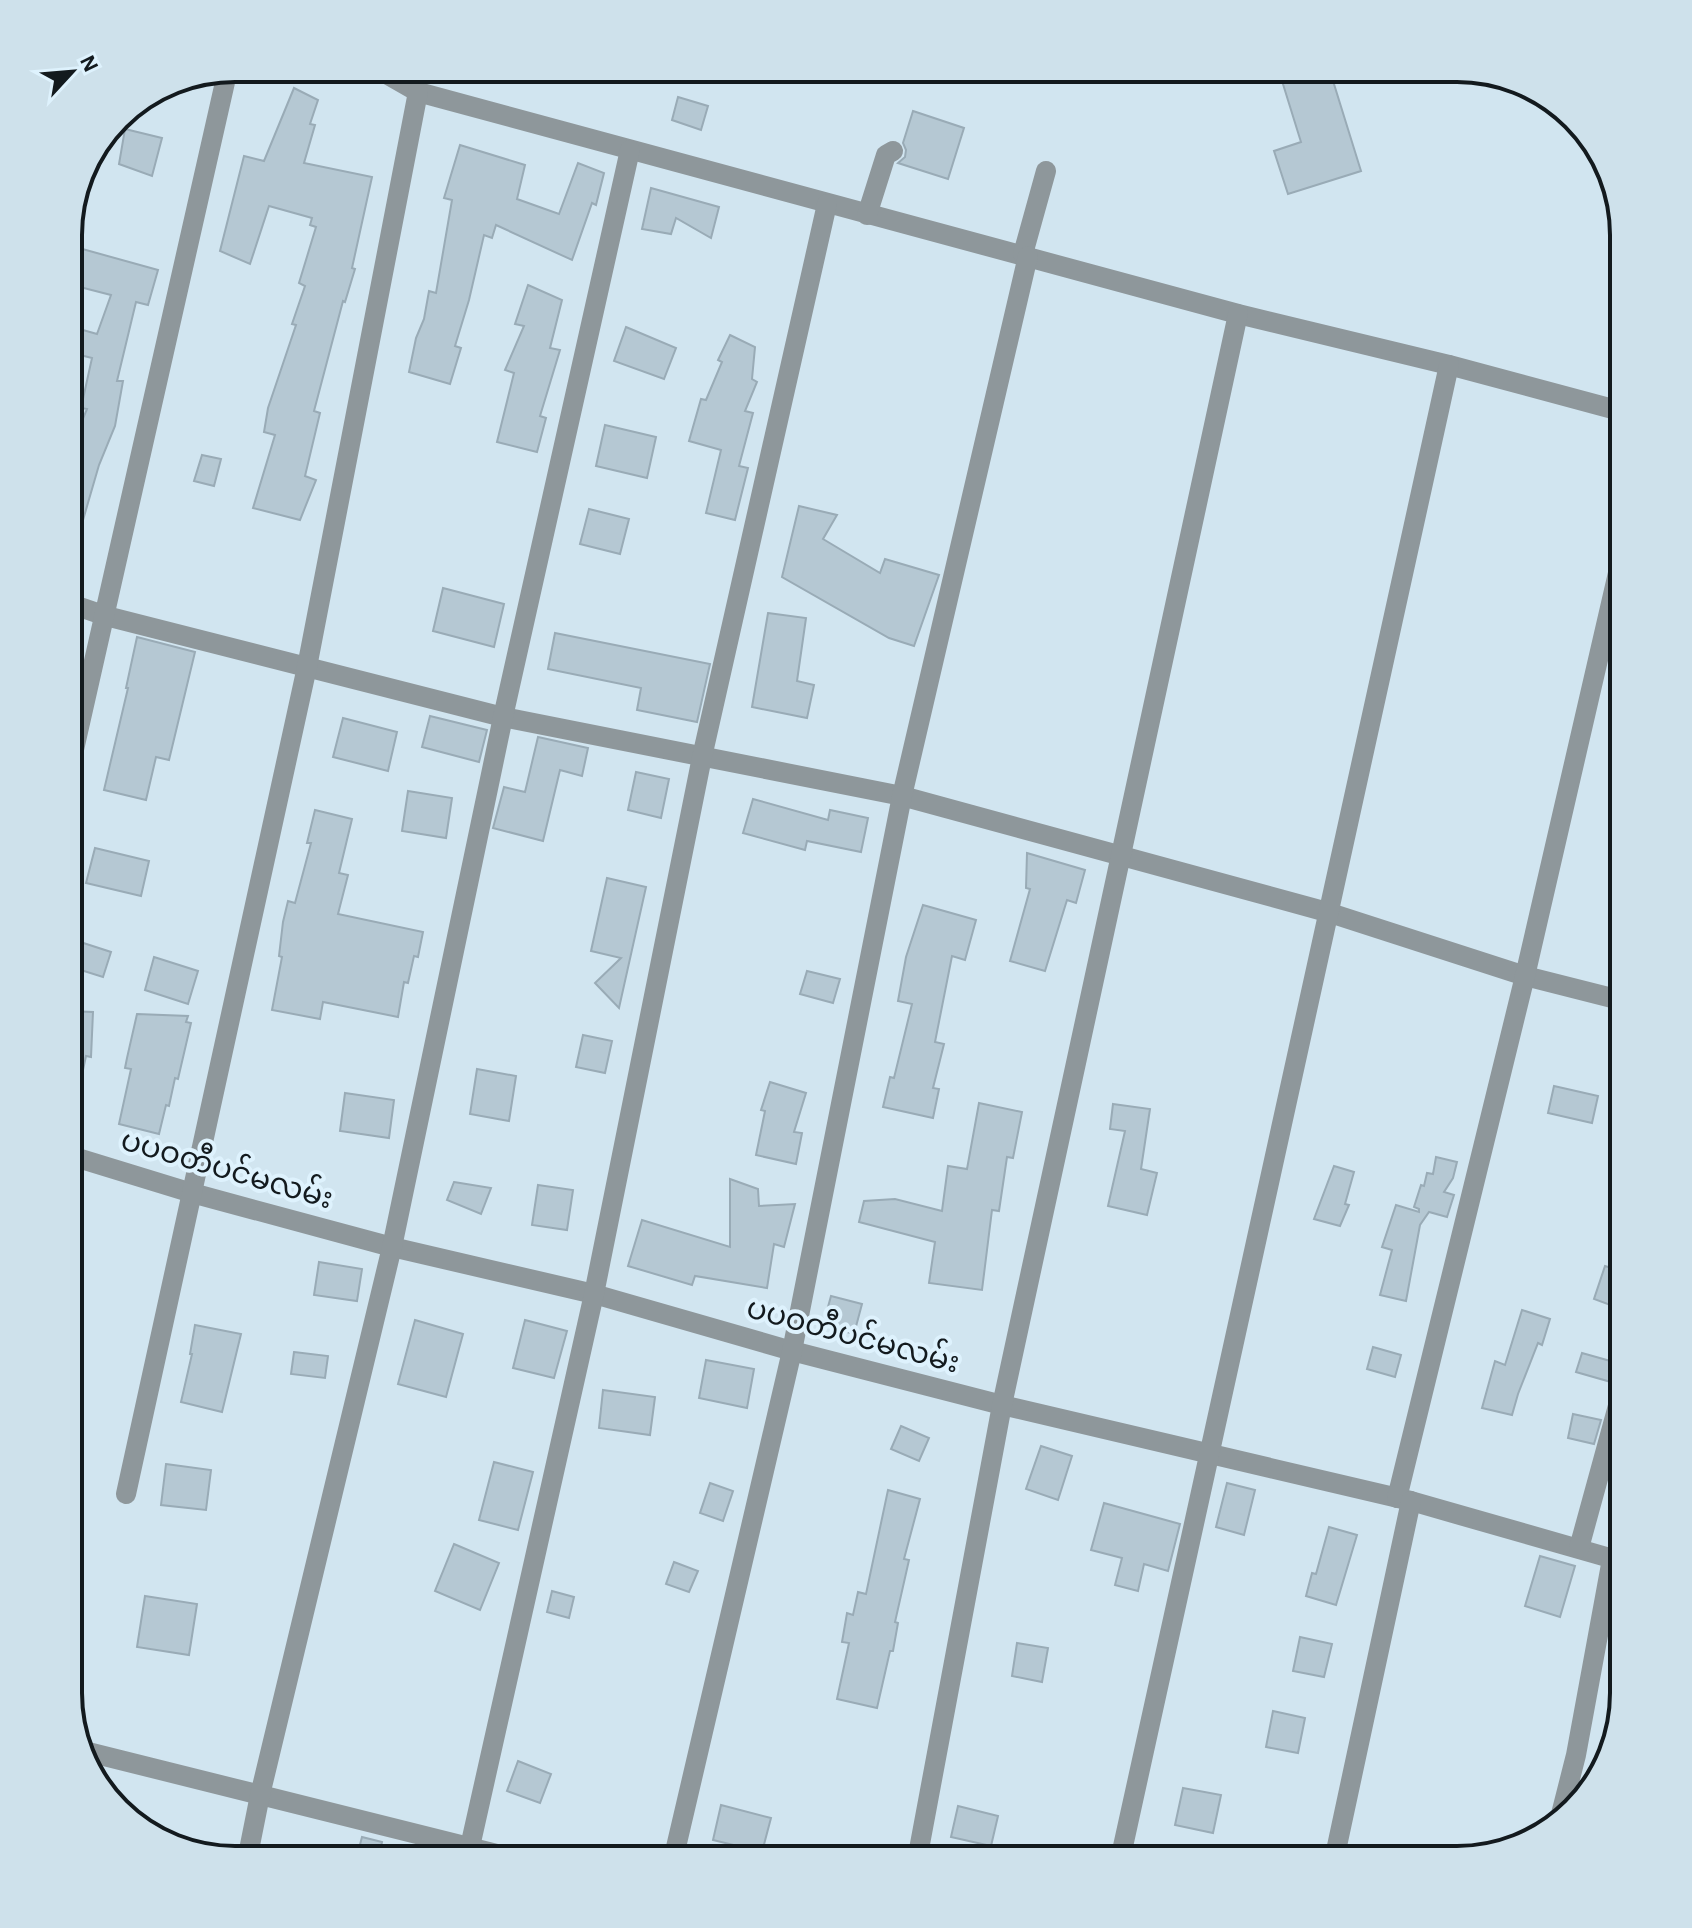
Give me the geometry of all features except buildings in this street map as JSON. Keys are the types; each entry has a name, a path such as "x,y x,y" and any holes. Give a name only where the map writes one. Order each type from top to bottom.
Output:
{"street":[{"path":"82,717 225,82"},
{"path":"400,82 418,92 867,215 1238,314 1610,408"},
{"path":"126,1494 307,667 418,92"},
{"path":"250,1846 392,1247 503,717 630,150"},
{"path":"867,215 886,155 893,151"},
{"path":"676,1846 792,1351 902,796 1046,171"},
{"path":"470,1846 594,1294 702,757 827,204"},
{"path":"920,1846 1002,1405 1238,314"},
{"path":"1123,1846 1449,365"},
{"path":"82,608 503,717 902,796 1327,912 1525,976 1610,997"},
{"path":"1337,1846 1404,1500 1610,608"},
{"name":"ပပဝတီပင်မလမ်း","path":"82,1159 192,1193 392,1247 594,1294 792,1351 1002,1405 1404,1500 1610,1558"},
{"path":"1579,1548 1610,1435"},
{"path":"1564,1802 1610,1597"},
{"path":"95,1754 260,1795 440,1846"}]}
